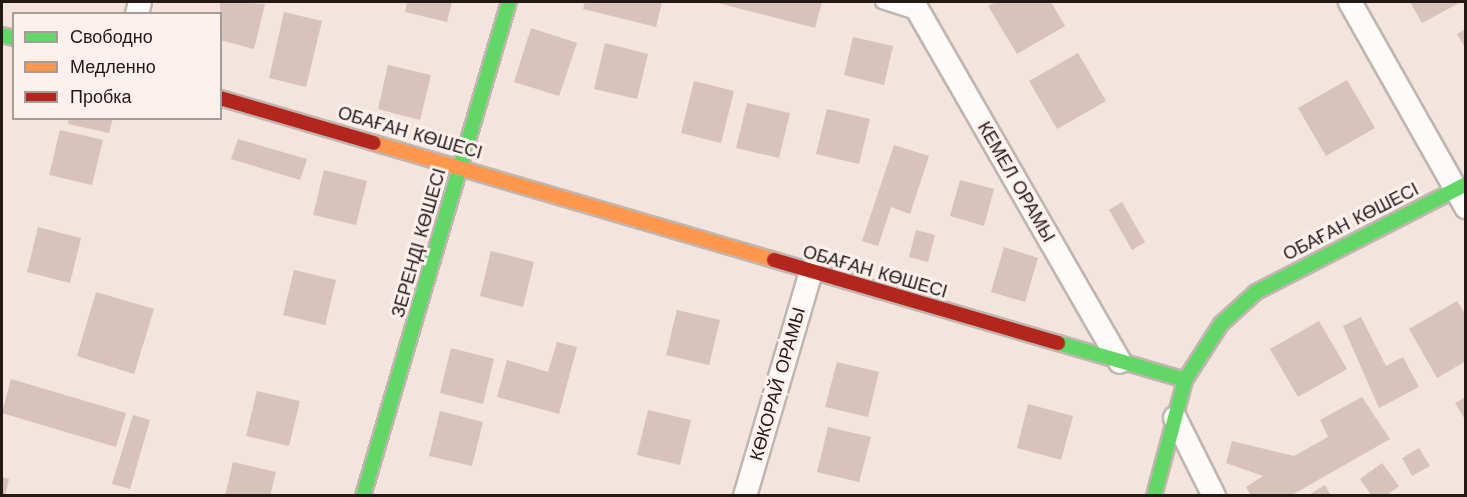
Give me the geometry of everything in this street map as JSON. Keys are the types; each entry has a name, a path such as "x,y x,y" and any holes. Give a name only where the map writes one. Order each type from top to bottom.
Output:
{"street":[{"name":"ЗЕРЕНДІ КӨШЕСІ","path":"363,495 509,2"},
{"path":"1350,2 1462,193"},
{"name":"КЕМЕЛ ОРАМЫ","path":"917,8 1120,362"},
{"name":"ОБАҒАН КӨШЕСІ","path":"222,99 460,166 811,272 1185,380 1221,324 1256,292 1462,193"},
{"name":"КӨКОРАЙ ОРАМЫ","path":"745,495 811,272"},
{"path":"1154,495 1185,380"},
{"path":"1175,418 1214,495"}],"lane":[{"path":"882,2 917,8"}],"building":[{"path":"220,2 265,4 254,49 222,41 222,12 220,12"},
{"path":"407,2 452,2 447,22 405,12"},
{"path":"585,2 662,2 656,27 583,9"},
{"path":"714,2 822,2 815,28"},
{"path":"996,2 1051,2 1065,26 1017,54 988,6"},
{"path":"1410,2 1461,2 1422,23"},
{"path":"284,12 322,21 306,87 269,78"},
{"path":"531,28 577,43 559,96 514,82"},
{"path":"1466,29 1466,49 1457,34"},
{"path":"853,37 893,46 884,85 844,75"},
{"path":"605,43 648,54 637,99 594,89"},
{"path":"1078,53 1106,101 1057,129 1029,81"},
{"path":"388,65 431,75 420,120 378,109"},
{"path":"1347,80 1375,128 1326,156 1298,108"},
{"path":"694,81 734,91 721,143 681,133"},
{"path":"747,103 790,113 779,158 736,148"},
{"path":"827,109 870,119 859,164 816,154"},
{"path":"69,120 112,120 109,133 68,124"},
{"path":"60,130 103,140 92,185 49,175"},
{"path":"238,139 307,159 300,180 231,159"},
{"path":"894,145 929,156 910,214 891,207 878,246 862,241"},
{"path":"324,170 367,181 356,225 313,215"},
{"path":"960,180 994,189 984,226 950,216"},
{"path":"1122,202 1145,242 1132,250 1109,210"},
{"path":"38,227 81,238 70,283 27,272"},
{"path":"916,230 935,235 928,262 909,257"},
{"path":"1004,247 1038,258 1025,302 991,292"},
{"path":"491,251 534,262 523,307 480,296"},
{"path":"294,270 336,280 325,325 283,315"},
{"path":"96,292 154,309 134,374 77,356"},
{"path":"1457,301 1466,315 1466,361 1437,378 1409,329"},
{"path":"677,310 720,320 709,365 666,355"},
{"path":"1361,317 1386,366 1403,357 1419,387 1379,408 1343,326"},
{"path":"1319,321 1347,369 1298,397 1270,349"},
{"path":"557,342 577,347 559,414 497,397 507,360 548,372"},
{"path":"451,348 494,359 483,404 440,393"},
{"path":"837,362 879,372 868,417 825,407"},
{"path":"11,379 126,413 116,447 2,413"},
{"path":"257,391 300,401 289,446 246,436"},
{"path":"1362,397 1390,439 1290,496 1251,496 1246,487 1263,476 1226,463 1232,441 1294,456 1328,437 1320,420"},
{"path":"1466,397 1466,421 1455,403"},
{"path":"1028,404 1073,416 1061,460 1017,448"},
{"path":"648,410 691,420 680,465 637,455"},
{"path":"440,411 483,422 472,466 429,456"},
{"path":"133,415 150,420 130,489 112,484"},
{"path":"828,427 871,437 859,482 817,472"},
{"path":"1419,448 1430,466 1412,476 1402,458"},
{"path":"233,462 276,472 270,496 225,496"},
{"path":"1382,463 1399,486 1386,496 1372,496 1360,479"},
{"path":"2,477 9,479 5,496 2,496"},
{"path":"1325,485 1331,496 1307,496"}],"traffic: fast":[{"path":"363,496 509,2"},
{"path":"2,35 12,38"},
{"path":"1154,496 1185,380 1221,324 1256,292 1466,184"},
{"path":"1058,343 1185,380"}],"traffic: slow":[{"path":"374,143 774,260"}],"traffic: jam":[{"path":"222,99 374,143"},
{"path":"774,260 1058,343"}]}
